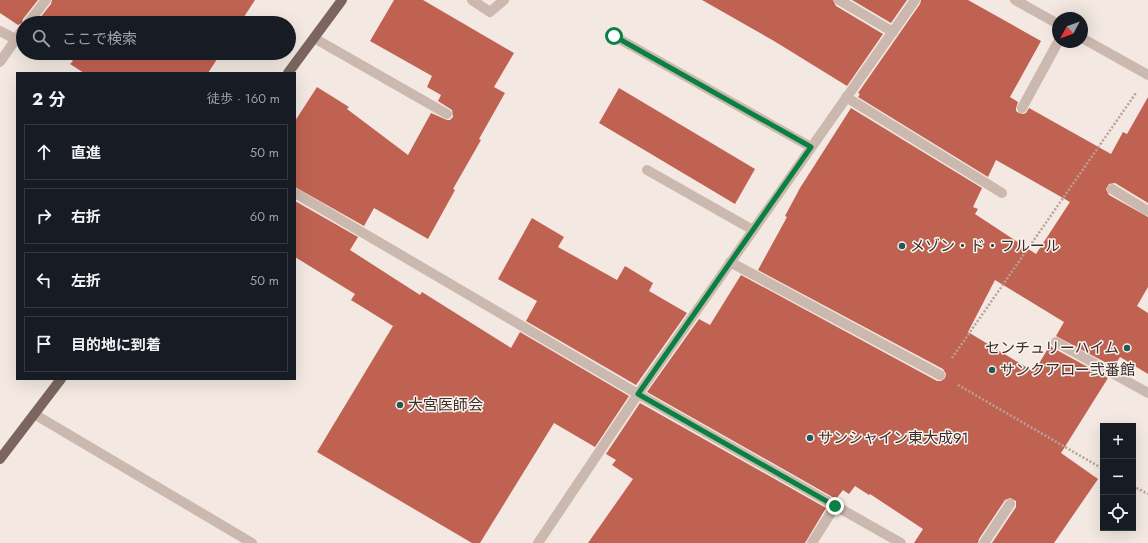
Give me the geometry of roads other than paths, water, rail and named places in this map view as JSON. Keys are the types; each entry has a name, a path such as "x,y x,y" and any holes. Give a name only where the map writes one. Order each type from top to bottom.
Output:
{"main road":[{"path":"289,72 342,0"},
{"path":"0,459 59,380"}],"street":[{"path":"33,16 46,0"},
{"path":"472,0 490,12 504,0"},
{"path":"839,0 893,32"},
{"path":"538,543 638,394 915,0"},
{"path":"1015,0 1052,21"},
{"path":"0,31 15,40 0,62"},
{"path":"614,36 811,147"},
{"path":"314,38 447,114"},
{"path":"1088,41 1148,75"},
{"path":"1022,108 1055,48"},
{"path":"846,97 1002,193"},
{"path":"647,170 753,230"},
{"path":"1112,189 1148,211"},
{"path":"296,194 638,394 901,543"},
{"path":"730,262 940,375"},
{"path":"1056,342 1148,393"},
{"path":"34,414 252,543"},
{"path":"984,543 1010,504"},
{"path":"812,543 835,506"}],"place":[{"name":"メゾン・ド・フルール","path":"902,246"},
{"name":"センチュリーハイム","path":"1127,348"},
{"name":"サンクアロー弐番館","path":"992,370"},
{"name":"大宮医師会","path":"400,405"},
{"name":"サンシャイン東大成91","path":"810,438"}]}
